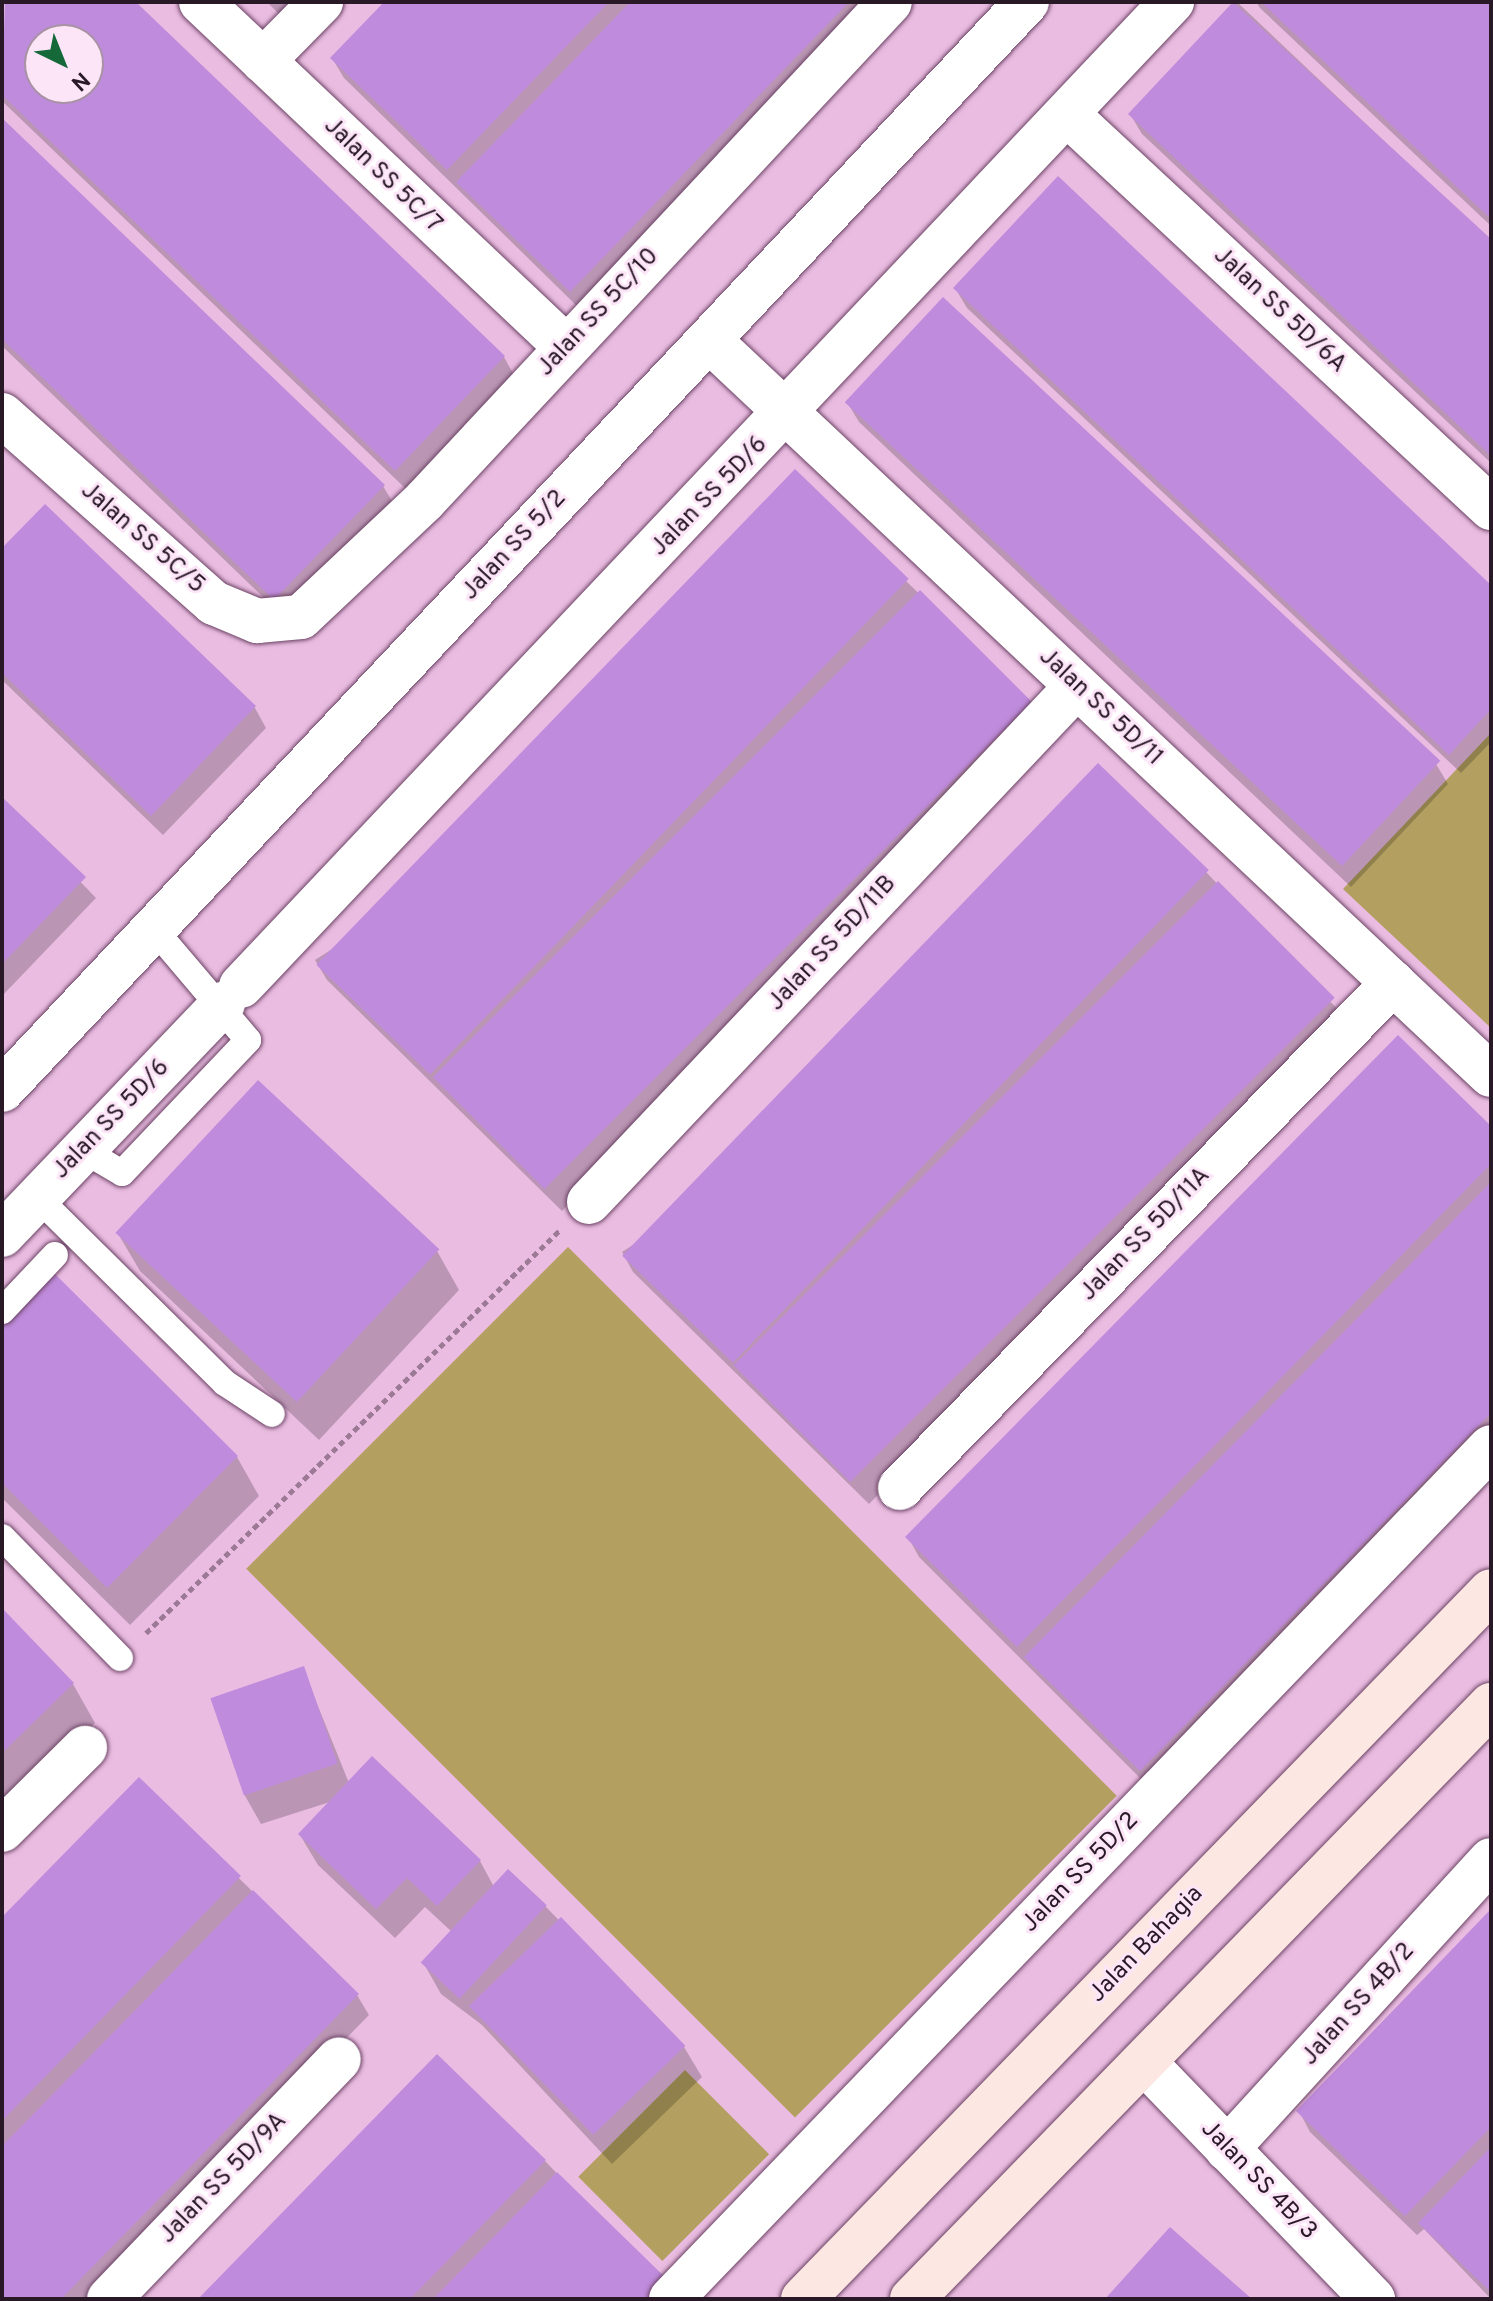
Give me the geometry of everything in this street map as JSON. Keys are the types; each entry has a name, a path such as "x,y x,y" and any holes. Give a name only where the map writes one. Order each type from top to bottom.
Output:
{"main road":[{"name":"Jalan Bahagia","path":"803,2299 1491,1591"},
{"path":"912,2299 1491,1705"}],"street":[{"name":"Jalan SS 5C/7","path":"201,2 566,347"},
{"path":"263,61 321,2"},
{"name":"Jalan SS 5C/10","path":"301,617 425,500 890,2"},
{"name":"Jalan SS 5/2","path":"2,1090 1027,2"},
{"name":"Jalan SS 5D/6","path":"2,1235 788,415 1172,2"},
{"name":"Jalan SS 5D/6A","path":"1067,114 1491,508"},
{"name":"Jalan SS 5D/11","path":"709,340 1491,1075"},
{"name":"Jalan SS 5C/5","path":"8,433 214,603 257,621 301,617"},
{"name":"Jalan SS 5D/11B","path":"589,1202 1077,686"},
{"name":"Jalan SS 5D/11A","path":"900,1488 1393,983"},
{"name":"Jalan SS 5D/2","path":"671,2299 1491,1447"},
{"path":"2,1830 85,1748"},
{"name":"Jalan SS 4B/2","path":"1227,2149 1491,1860"},
{"name":"Jalan SS 5D/9A","path":"109,2299 339,2059"},
{"name":"Jalan SS 4B/3","path":"1144,2062 1373,2299"}],"lane":[{"path":"154,929 232,995"},
{"path":"38,1198 225,1383 272,1414"},
{"path":"2,1311 55,1255"},
{"path":"2,1537 120,1658"}],"path":[{"path":"120,1658 589,1202"}],"shaded area":[{"path":"1491,733 1491,1028 1343,889"},
{"path":"568,1247 1117,1796 795,2117 246,1569"},
{"path":"685,2070 769,2154 662,2261 578,2177"}],"building":[{"path":"5,2 136,2 505,356 395,471 2,95"},
{"path":"384,2 609,2 447,170 330,58"},
{"path":"630,2 849,2 570,292 456,182"},
{"path":"1233,2 1491,239 1491,456 1128,114"},
{"path":"1261,2 1491,2 1491,219"},
{"path":"2,118 385,485 274,600 2,339"},
{"path":"1058,176 1491,585 1491,709 1449,755 953,288"},
{"path":"943,297 1440,761 1342,866 845,402"},
{"path":"795,469 909,579 430,1074 316,965"},
{"path":"45,504 256,706 151,816 2,673 2,548"},
{"path":"920,590 1032,702 545,1189 433,1077"},
{"path":"1098,763 1209,870 733,1363 622,1256"},
{"path":"2,797 86,877 2,964"},
{"path":"1218,881 1335,998 850,1482 734,1365"},
{"path":"1398,1035 1491,1126 1491,1164 1017,1647 905,1537"},
{"path":"258,1080 439,1249 297,1402 115,1233"},
{"path":"1491,1182 1491,1413 1140,1771 1024,1657"},
{"path":"55,1274 238,1456 107,1588 2,1483 2,1327"},
{"path":"2,1608 74,1683 2,1753"},
{"path":"304,1666 338,1763 244,1796 210,1698"},
{"path":"372,1756 481,1860 437,1906 407,1878 376,1909 298,1834"},
{"path":"139,1777 241,1876 2,2121 2,1917"},
{"path":"508,1869 547,1905 459,1999 421,1963"},
{"path":"253,1890 359,1994 61,2299 2,2299 2,2146"},
{"path":"1491,1909 1491,2127 1405,2216 1296,2111"},
{"path":"561,1917 685,2046 593,2135 469,2006"},
{"path":"437,2054 546,2160 410,2299 198,2299"},
{"path":"1491,2147 1491,2292 1418,2223"},
{"path":"557,2172 672,2284 657,2299 433,2299"},
{"path":"1170,2227 1213,2265 1252,2299 1105,2299"}]}
